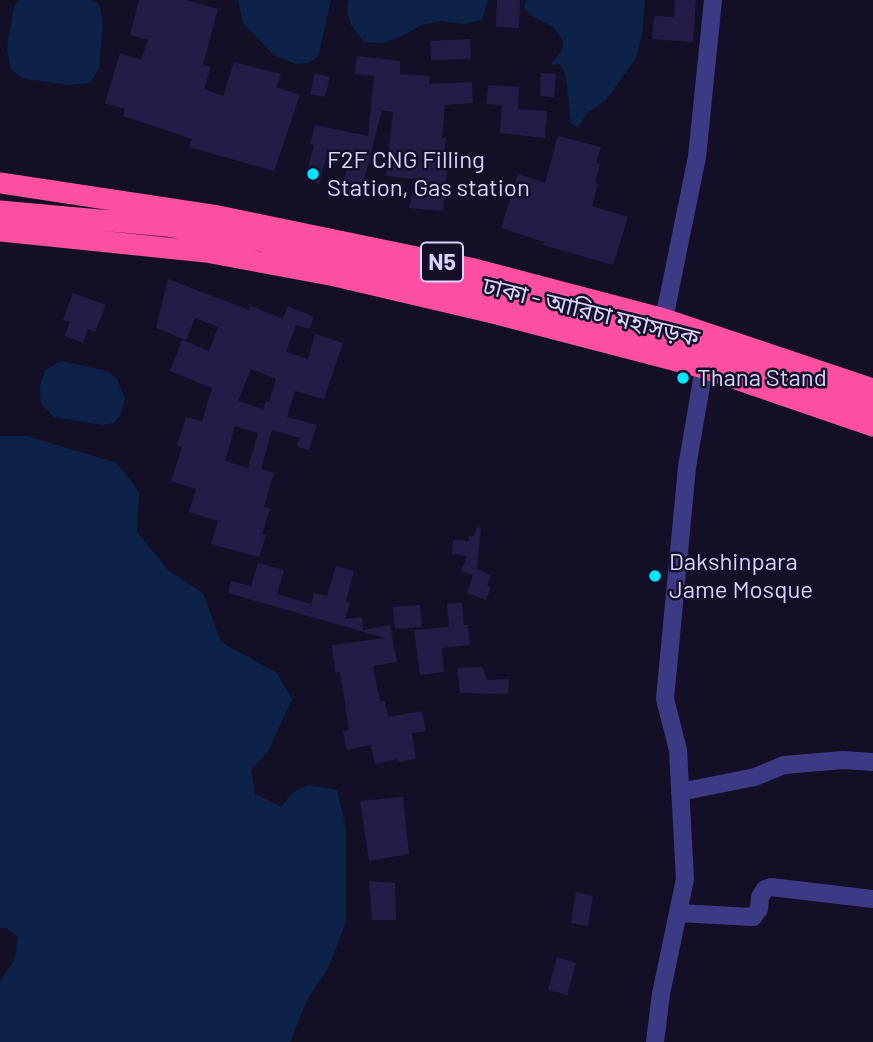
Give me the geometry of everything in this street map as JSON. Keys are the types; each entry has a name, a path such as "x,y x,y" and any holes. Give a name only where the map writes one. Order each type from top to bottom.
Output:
{"highway":[{"name":"N5","path":"0,183 218,216 470,268 664,319 873,389"},
{"name":"N5","path":"0,211 166,226 248,239 434,278 635,331 873,407"},
{"name":"ঢাকা - আরিচা মহাসড়ক","path":"0,231 206,252 335,276 493,313 704,368 873,426"}],"street":[{"path":"664,319 697,157 713,0"},
{"path":"655,1042 685,879 678,750 665,699 687,467 704,368"},
{"path":"680,792 755,777 784,765 843,760 873,762"},
{"path":"678,913 753,917 759,909 760,897 765,888 771,887 873,900"}],"water":[{"path":"19,0 90,0 99,4 103,23 99,69 90,83 69,85 22,78 11,69 7,49 14,6"},
{"path":"238,0 331,0 318,57 308,63 296,64 274,55 243,23"},
{"path":"348,0 488,0 482,20 463,24 441,21 421,25 383,43 364,42 351,25 347,10"},
{"path":"526,0 645,0 642,35 636,58 606,100 587,113 578,127 571,124 566,76 560,64 551,65 562,50 563,41 554,28 529,14 524,8"},
{"path":"61,361 107,371 117,379 125,399 120,415 114,423 102,425 54,417 41,404 40,386 45,370"},
{"path":"0,436 27,436 117,463 139,492 137,532 169,571 203,593 221,642 277,673 292,699 268,751 251,770 255,794 281,807 292,793 308,785 337,790 346,828 346,922 328,968 308,998 290,1042 0,1042 0,981 14,961 18,937 6,928 0,928"}],"building":[{"path":"139,0 186,0 218,9 203,65 211,67 204,89 223,96 234,62 281,74 276,87 300,95 274,171 189,147 192,139 123,116 125,109 105,103 120,53 141,60 148,40 130,35"},
{"path":"497,0 520,0 519,28 496,27"},
{"path":"675,0 696,0 693,42 652,39 654,16 674,17"},
{"path":"470,39 471,59 431,60 430,41"},
{"path":"357,56 400,61 400,74 430,76 429,84 472,82 473,103 445,105 442,138 446,138 443,164 448,164 443,211 409,208 415,179 386,176 393,112 382,110 361,193 342,188 350,156 328,151 319,184 305,180 314,145 310,144 315,125 368,136 374,76 355,74"},
{"path":"315,73 330,77 325,97 310,94"},
{"path":"541,73 556,74 554,97 540,96"},
{"path":"488,85 519,87 518,109 547,111 545,138 500,133 502,105 486,104"},
{"path":"558,136 601,147 596,163 600,164 595,183 598,184 592,206 628,217 613,265 543,245 544,242 501,228 518,174 545,183"},
{"path":"168,279 249,310 251,306 283,319 288,306 314,317 309,329 296,325 286,352 308,359 315,334 343,343 324,399 295,391 287,417 317,425 309,450 297,446 300,438 272,430 261,469 274,473 264,507 270,508 262,534 266,535 259,557 211,544 218,521 189,512 196,489 171,481 182,447 177,446 186,417 202,421 212,388 170,371 182,340 209,351 218,327 195,318 186,340 156,328","holes":["251,369 276,379 269,402 266,401 263,409 238,401","235,426 258,433 248,468 225,461"]},
{"path":"73,293 106,305 95,332 88,329 83,343 65,336 70,322 63,320"},
{"path":"477,527 481,528 477,569 491,575 487,585 491,587 486,600 467,593 473,575 461,571 467,556 452,554 453,540 469,541 469,536 474,536"},
{"path":"258,563 284,570 277,594 311,604 314,593 327,596 336,566 354,571 346,601 350,603 345,619 362,617 363,630 390,625 397,662 373,666 380,701 385,701 388,717 422,711 426,731 412,733 416,759 399,762 398,759 375,764 371,745 347,750 343,731 349,730 340,672 335,672 332,645 385,638 228,593 231,581 251,586"},
{"path":"462,603 464,625 468,625 470,645 442,648 444,672 420,675 414,630 449,627 447,604"},
{"path":"420,605 422,627 395,629 393,607"},
{"path":"482,667 487,680 509,679 508,694 460,693 457,668"},
{"path":"403,797 409,854 369,861 360,801"},
{"path":"369,881 395,883 396,920 372,920"},
{"path":"576,892 593,896 588,926 571,923"},
{"path":"557,957 576,963 567,995 548,990"}],"place":[{"name":"F2F CNG Filling Station, Gas station","path":"313,174"},
{"name":"Thana Stand","path":"683,378"},
{"name":"Dakshinpara Jame Mosque","path":"655,576"}]}
